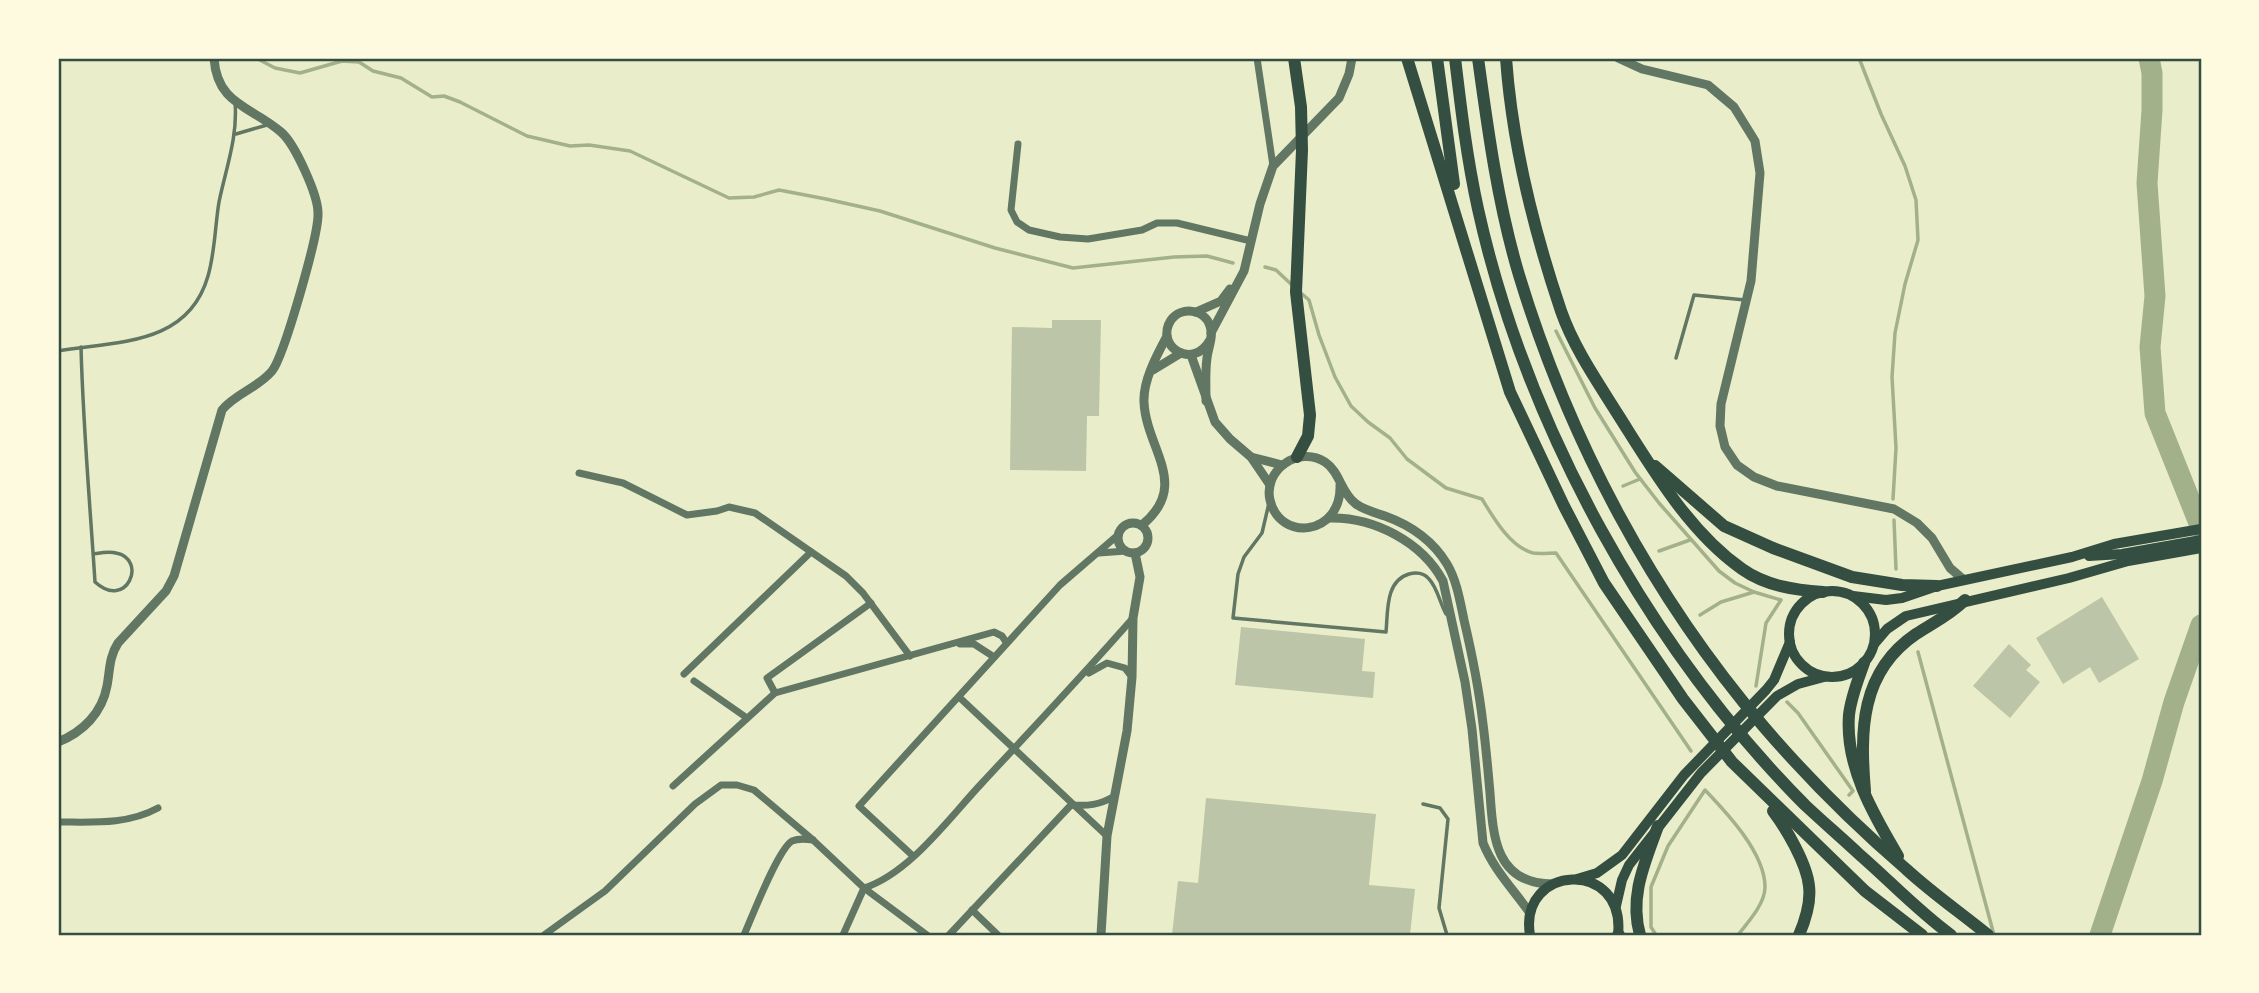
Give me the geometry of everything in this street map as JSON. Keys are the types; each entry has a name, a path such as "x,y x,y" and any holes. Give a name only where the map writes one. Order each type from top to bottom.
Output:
{"highway":[{"path":"1294,58 1301,107 1302,150 1296,292 1310,415 1308,436 1297,457"},
{"path":"1407,58 1510,392 1604,583 1683,699 1732,762 1865,891 1922,935"},
{"path":"1437,58 1448,150 1468,256"},
{"path":"1455,58 1465,144 1479,211 1521,353 1549,425 1622,567 1704,688 1748,742 1806,806 1951,935"},
{"path":"1478,58 1489,140 1519,274 1543,346 1606,489 1643,559 1722,676 1765,729 1823,790 1906,870 1988,935"},
{"path":"1506,58 1508,86 1523,169 1541,245 1562,313 1579,351 1654,474 1717,548 1744,570 1767,582 1787,588 1823,592"},
{"path":"1644,457 1724,526 1773,548 1852,577 1902,585 1937,586"},
{"path":"1865,791 1861,745 1864,718 1869,696 1879,674 1891,657 1914,636 1950,614 1965,600"},
{"path":"1864,663 1849,716 1852,762 1882,829 1906,870"},
{"path":"1756,788 1790,835 1809,886 1805,919 1799,935"},
{"path":"1640,935 1635,903 1638,883 1658,826"}],"main road":[{"path":"1853,596 1886,600 1902,598 1937,586 2072,557 2114,544 2201,529"},
{"path":"2069,578 2125,558 2201,541"},
{"path":"2072,557 2125,558 2198,553"},
{"path":"1616,906 1622,880 1629,865 1712,760 1777,696 1798,684 1853,672 1864,663 1887,629 1906,616 1965,600 2198,553"},
{"path":"1824,677 1801,665 1790,642 1789,629 1793,616 1800,605 1810,597 1823,592 1843,592 1853,596 1864,604 1871,616 1875,643"},
{"path":"1530,935 1530,913 1543,891 1564,880 1597,873 1622,855 1684,775 1774,680 1790,642"},
{"path":"1577,879 1601,887 1616,906 1620,920 1619,935"}],"street":[{"path":"58,742 89,723 102,704 112,652 166,591 174,576 222,410 237,395 263,380 271,372 286,339 318,216 309,180 289,141 281,132 234,102 221,88 215,72 214,58"},
{"path":"1153,369 1186,354 1202,351 1244,271 1273,166 1257,58"},
{"path":"1273,166 1339,98 1352,58"},
{"path":"1618,58 1642,69 1708,85 1734,107 1755,141 1760,173 1751,281 1721,404 1720,425 1725,447 1737,464 1754,477 1788,488 1894,509 1917,523 1931,538 1950,568 1964,580"},
{"path":"1018,144 1011,210 1017,222 1029,230 1060,237 1088,239 1142,230 1157,223 1177,223 1251,241"},
{"path":"1196,312 1221,301 1244,271"},
{"path":"1206,401 1207,357 1211,336 1207,320 1196,312 1189,311 1175,316 1167,329 1170,344 1186,354 1206,401 1215,422 1251,457 1270,485"},
{"path":"1142,525 1162,504 1164,481 1160,457 1148,429 1144,400 1145,385 1167,336"},
{"path":"1251,457 1282,465"},
{"path":"1297,457 1312,457 1325,462 1335,472 1340,485 1341,497 1337,509 1320,525 1308,528 1296,527 1278,516 1269,499 1274,474 1282,465 1297,457"},
{"path":"579,473 623,483 687,515 729,507 755,513 846,576 871,603 910,656"},
{"path":"1340,485 1355,504 1403,523 1423,537 1447,564 1455,583 1477,682 1494,839 1504,862 1518,876 1540,884 1553,884"},
{"path":"1330,518 1356,519 1396,536 1416,549 1435,567 1443,581 1472,729 1483,843 1489,859 1501,877 1530,913"},
{"path":"913,856 859,806 1060,585 1098,554 1127,523 1142,525 1148,533 1145,548 1131,552 1098,554"},
{"path":"1101,935 1107,836 1127,731 1132,677 1133,618 1140,577 1131,552 1119,544 1118,535"},
{"path":"684,674 811,552"},
{"path":"775,693 767,678 871,603"},
{"path":"843,935 864,888 884,879 913,856 1133,618"},
{"path":"673,786 775,693 994,632 1006,642"},
{"path":"954,643 974,644 994,657"},
{"path":"1077,681 1107,663 1125,668 1132,677"},
{"path":"694,681 747,718"},
{"path":"959,697 1107,836"},
{"path":"544,935 605,891 695,804 722,785 737,785 754,790 814,840 864,888 927,935"},
{"path":"949,935 1071,805 1101,804 1113,797"},
{"path":"58,822 124,821 158,808"},
{"path":"744,935 780,855 790,842 802,838 814,840"},
{"path":"972,910 998,935"}],"lane":[{"path":"58,351 155,336 172,328 188,314 200,297 208,275 219,202 236,134 234,102"},
{"path":"236,134 270,125"},
{"path":"1676,358 1694,295 1747,300"},
{"path":"81,348 93,554 96,582 102,589 112,592 121,590 128,584 132,567 125,557 115,552 93,554"},
{"path":"1269,499 1262,533 1244,557 1238,574 1233,618 1386,632 1388,603 1394,584 1401,577 1417,573 1425,575 1432,582 1454,628"},
{"path":"1423,804 1440,808 1447,820 1439,908 1447,935"}],"building":[{"path":"1052,320 1101,320 1099,416 1087,416 1086,471 1010,470 1012,327 1052,328"},
{"path":"2102,597 2139,659 2099,683 2090,667 2063,684 2036,638"},
{"path":"1241,627 1365,639 1362,671 1375,672 1373,698 1235,685"},
{"path":"2009,644 2031,665 2026,670 2040,682 2010,718 1973,686"},
{"path":"1206,798 1376,814 1369,885 1415,889 1410,935 1172,935 1178,881 1198,883"}],"waterway":[{"path":"256,58 275,68 300,73 342,61 359,62 373,71 401,78 432,97 444,96 460,102 527,136 570,146 589,145 630,151 729,198 754,197 779,190 826,199 880,211 995,248 1073,268 1174,257 1207,256 1233,263"},
{"path":"1859,58 1905,166 1916,200 1918,240 1895,333 1892,377 1896,448 1893,499"},
{"path":"2149,58 2152,73 2152,110 2147,183 2155,296 2150,347 2155,413 2201,528"},
{"path":"1265,267 1276,270 1292,285"},
{"path":"1301,293 1309,300 1335,377 1351,406 1390,438 1407,459 1446,488 1482,499 1517,545 1533,553 1556,553 1691,751"},
{"path":"1556,331 1595,408 1635,472 1659,503 1719,571 1754,592 1781,600 1766,623 1756,686"},
{"path":"1623,486 1640,479"},
{"path":"1894,520 1896,569"},
{"path":"1659,551 1690,540"},
{"path":"1700,615 1721,602 1754,592"},
{"path":"2100,935 2201,625"},
{"path":"1918,652 1994,935"},
{"path":"1787,702 1798,713 1853,791 1849,795"},
{"path":"1656,935 1651,927 1651,887 1668,846 1705,790 1752,847 1763,874 1765,887 1762,900 1738,935"}]}
